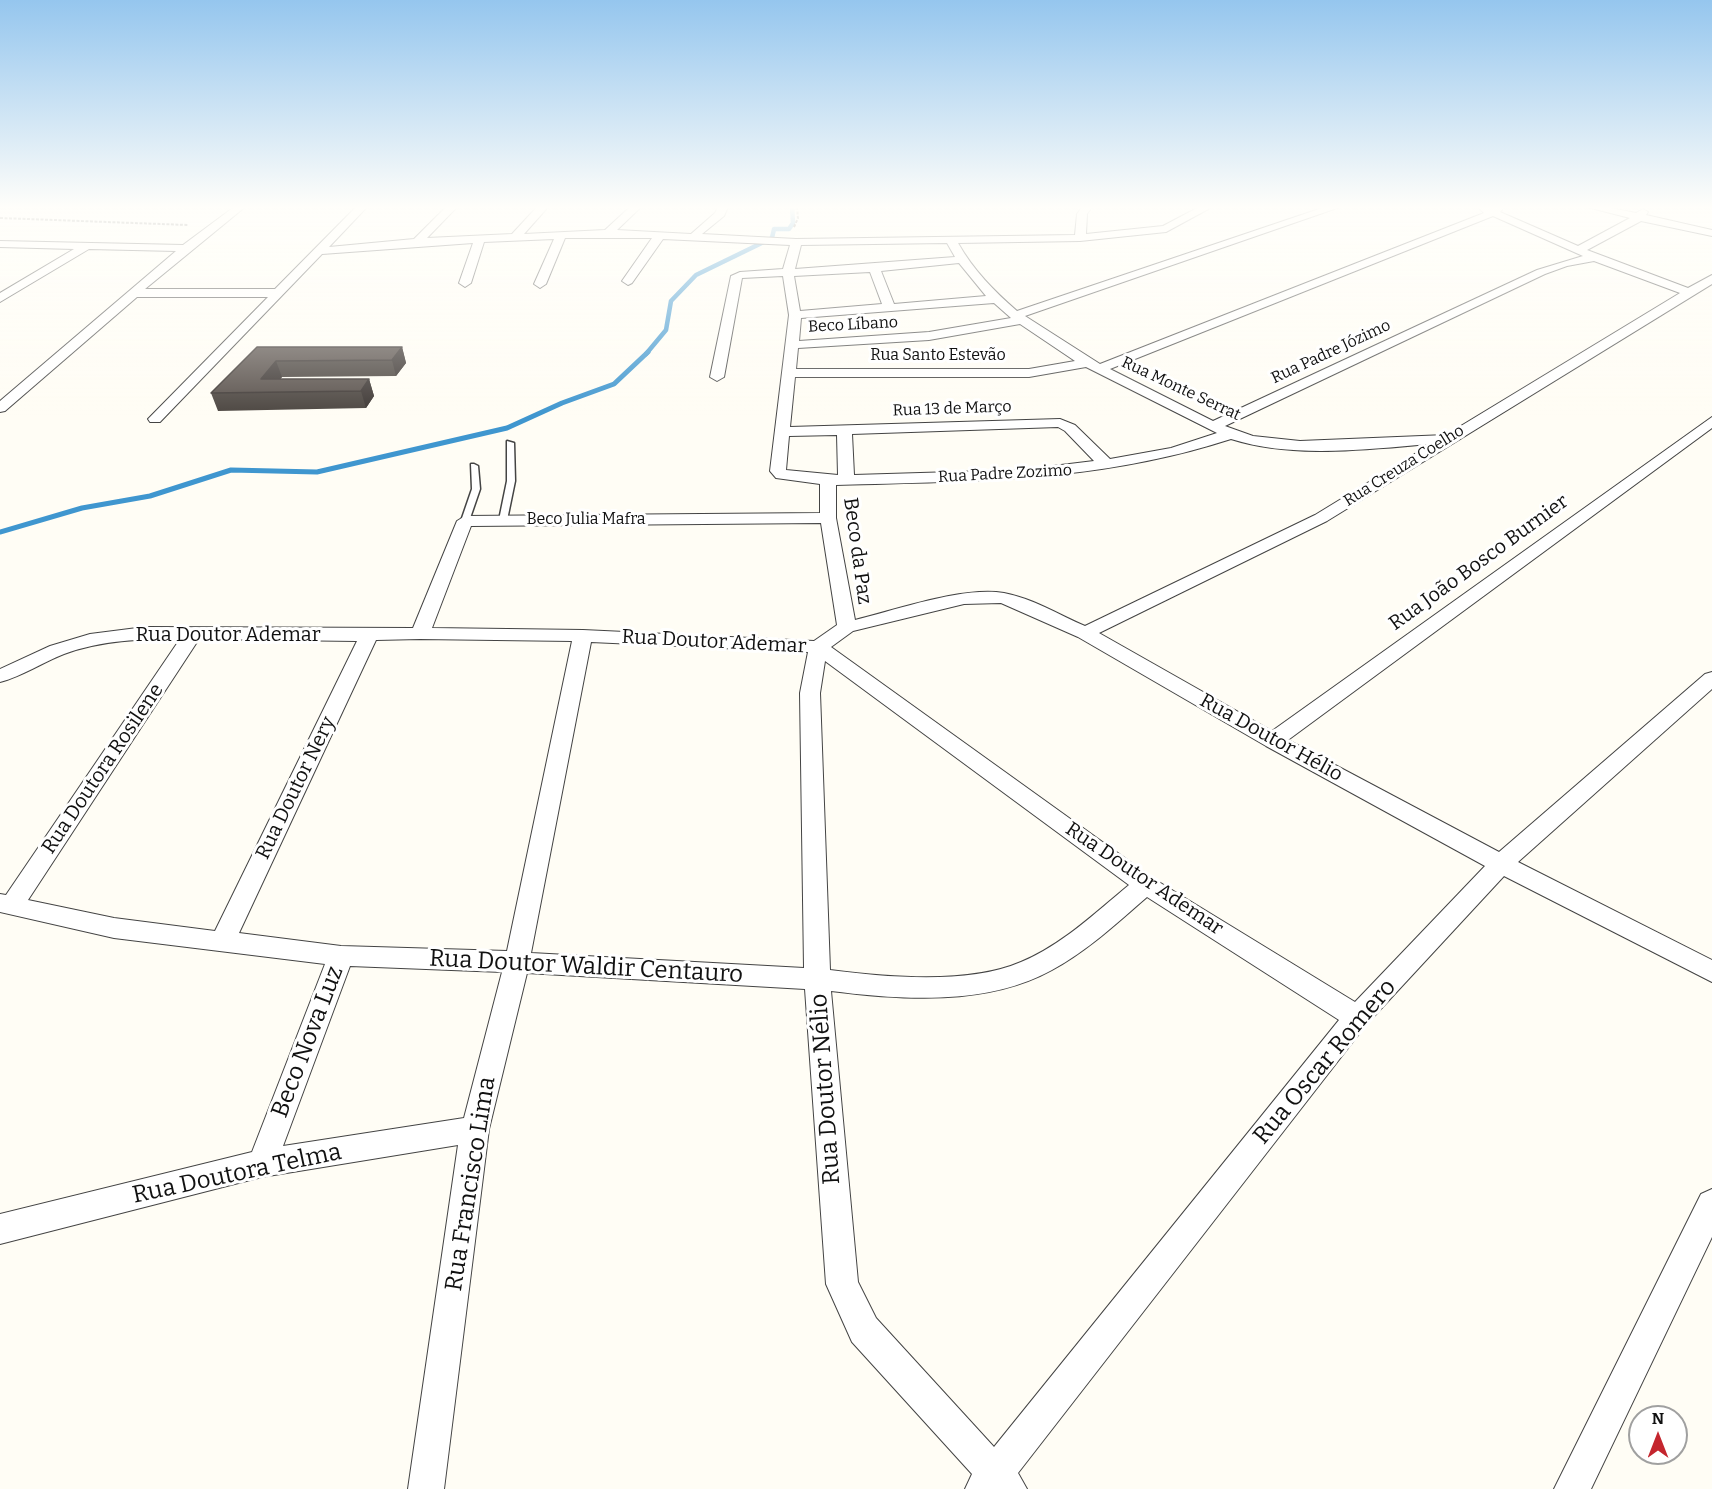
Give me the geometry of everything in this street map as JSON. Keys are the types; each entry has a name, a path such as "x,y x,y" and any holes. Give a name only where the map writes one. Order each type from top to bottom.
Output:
{"street":[{"path":"0,298 36,276"},
{"path":"0,408 152,276"},
{"path":"155,419 294,276"},
{"path":"465,283 467,276"},
{"path":"540,284 543,276"},
{"path":"628,281 631,276"},
{"path":"717,377 737,276"},
{"path":"782,432 795,315 789,276"},
{"path":"877,276 890,308"},
{"name":"Rua Monte Serrat","path":"974,276 1020,317 1092,366 1230,434 1251,439 1298,444 1448,439"},
{"name":"Beco Líbano","path":"791,345 929,336 1020,317 1136,276"},
{"name":"Rua Santo Estevão","path":"789,373 1029,373 1092,366 1323,276"},
{"name":"Rua Padre Józimo","path":"1214,426 1531,276"},
{"path":"1646,276 1690,293"},
{"name":"Rua Creuza Coelho","path":"1085,633 1322,518 1712,279"},
{"path":"133,293 277,293"},
{"path":"795,315 999,299"},
{"name":"Rua João Bosco Burnier","path":"1273,741 1712,422"},
{"name":"Rua 13 de Março","path":"782,432 1060,423 1070,428 1107,465"},
{"path":"844,431 846,479"},
{"name":"Rua Padre Zozimo","path":"782,432 778,471 786,477 828,480 1020,475 1107,465 1175,452 1230,434"},
{"name":"Beco da Paz","path":"828,480 828,518 847,627"},
{"name":"Beco Julia Mafra","path":"465,522 828,518"},
{"path":"420,633 465,522"},
{"name":"Rua Doutor Hélio","path":"818,648 847,627 964,599 984,597 1016,602 1085,633 1273,741 1501,864 1712,972"},
{"name":"Rua Doutor Ademar","path":"0,676 47,654 97,638 194,632 583,636 818,648 1146,885 1357,1017"},
{"name":"Rua Doutora Rosilene","path":"6,904 194,632"},
{"name":"Rua Doutor Nery","path":"223,940 369,635"},
{"name":"Rua Francisco Lima","path":"426,1489 475,1130 517,962 583,636"},
{"name":"Rua Doutor Nélio","path":"818,648 810,693 817,979 842,1284 864,1330 996,1484"},
{"name":"Rua Oscar Romero","path":"996,1484 1357,1017 1501,864 1712,678"},
{"name":"Rua Doutor Waldir Centauro","path":"6,904 114,927 341,956 517,962 817,979 863,986 928,986 984,981 1027,971 1078,940 1146,885"},
{"name":"Beco Nova Luz","path":"262,1163 341,956"},
{"name":"Rua Doutora Telma","path":"0,1229 262,1163 475,1130"},
{"path":"1572,1489 1712,1204"}],"lane":[{"path":"502,520 511,481 510,443"},
{"path":"465,522 476,489 474,466"}],"building":[{"path":"257,347 402,347 392,360 276,361 261,379 369,379 361,391 211,393"}],"waterway":[{"path":"646,353 666,330 671,301 695,276"},
{"path":"0,532 82,508 150,496 231,470 317,472 507,428 562,403 614,384 646,353"}]}
